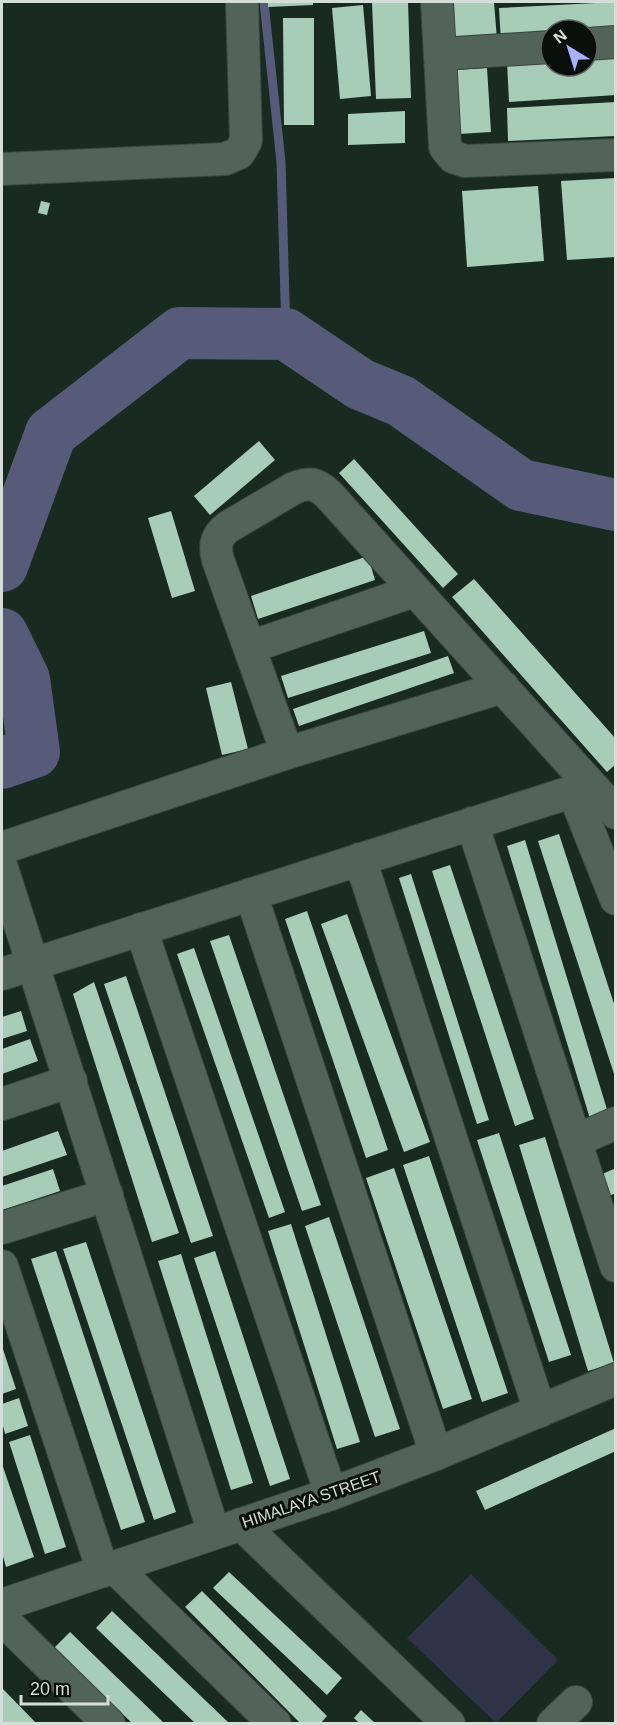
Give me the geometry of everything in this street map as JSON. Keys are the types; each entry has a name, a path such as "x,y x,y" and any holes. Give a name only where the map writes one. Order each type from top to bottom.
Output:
{"street":[{"path":"2,169 225,159 239,153 246,141 242,2"},
{"path":"437,2 446,147 453,157 465,162 615,155"},
{"path":"599,43 615,42"},
{"path":"440,54 539,47"},
{"path":"287,753 218,560 216,542 220,533 228,527 304,484 314,484 328,494 503,687 582,788 615,813"},
{"path":"250,647 414,591"},
{"path":"2,848 287,753 503,687"},
{"path":"2,974 582,788"},
{"path":"582,788 615,899"},
{"path":"472,823 614,1255"},
{"path":"360,859 540,1411"},
{"path":"2,868 107,1195 228,1528 449,1724"},
{"path":"251,894 436,1454"},
{"path":"141,929 331,1494"},
{"path":"2,1104 71,1081"},
{"path":"575,1141 615,1123"},
{"path":"2,1228 107,1195"},
{"path":"2,1266 108,1569 275,1724"},
{"name":"HIMALAYA STREET","path":"2,1605 331,1494 436,1454 615,1379"},
{"path":"2,1619 109,1724"},
{"path":"553,1724 576,1702"}],"shaded area":[{"path":"471,1574 558,1660 496,1723 407,1638"}],"building":[{"path":"268,2 313,2 313,5 268,7"},
{"path":"408,2 411,98 376,99 372,3"},
{"path":"449,2 494,2 497,39 452,43"},
{"path":"616,2 616,35 599,32 599,18 539,18 539,41 501,43 499,8"},
{"path":"363,5 371,96 340,99 332,8"},
{"path":"283,18 314,18 314,125 284,125"},
{"path":"616,55 616,95 509,102 507,62 539,61 539,78 599,78 599,56"},
{"path":"487,68 491,132 459,134 456,70"},
{"path":"616,102 616,136 508,141 507,108"},
{"path":"405,111 405,143 348,145 348,114"},
{"path":"616,178 616,257 567,260 561,181"},
{"path":"538,186 544,261 467,267 462,191"},
{"path":"41,201 50,203 47,215 38,213"},
{"path":"259,441 275,460 210,515 194,496"},
{"path":"354,459 458,574 443,588 339,473"},
{"path":"171,511 195,591 172,598 148,518"},
{"path":"368,556 375,580 258,619 251,596"},
{"path":"474,579 616,739 616,764 607,772 452,597"},
{"path":"424,631 431,653 288,698 281,676"},
{"path":"448,656 454,673 299,726 293,709"},
{"path":"231,682 248,749 222,755 206,688"},
{"path":"559,834 616,1010 616,1080 538,841"},
{"path":"525,840 609,1116 591,1122 507,846"},
{"path":"450,865 534,1119 515,1126 432,871"},
{"path":"411,874 489,1120 477,1124 399,878"},
{"path":"307,911 388,1150 366,1158 285,919"},
{"path":"347,914 430,1142 404,1152 321,924"},
{"path":"229,935 321,1205 302,1211 210,941"},
{"path":"194,948 285,1212 269,1218 177,954"},
{"path":"126,976 213,1236 191,1243 104,984"},
{"path":"94,982 179,1233 152,1242 73,994"},
{"path":"21,1011 27,1031 2,1039 2,1017"},
{"path":"30,1039 38,1061 2,1074 2,1049"},
{"path":"58,1131 67,1155 2,1177 2,1151"},
{"path":"499,1133 571,1355 549,1362 477,1140"},
{"path":"545,1137 614,1363 588,1371 519,1145"},
{"path":"429,1156 508,1393 482,1402 403,1165"},
{"path":"394,1168 472,1399 443,1409 366,1178"},
{"path":"616,1168 616,1193 609,1196 600,1175"},
{"path":"53,1169 60,1191 2,1210 2,1186"},
{"path":"329,1217 400,1429 375,1437 305,1226"},
{"path":"291,1224 360,1442 337,1449 268,1231"},
{"path":"86,1242 176,1512 154,1520 63,1249"},
{"path":"56,1251 145,1522 121,1530 31,1259"},
{"path":"215,1251 290,1479 270,1486 194,1258"},
{"path":"181,1254 253,1483 231,1490 158,1261"},
{"path":"2,1346 16,1389 2,1394"},
{"path":"19,1398 28,1426 5,1434 2,1404"},
{"path":"616,1428 616,1451 485,1510 476,1491"},
{"path":"30,1435 66,1547 45,1554 9,1442"},
{"path":"2,1464 34,1557 6,1567 2,1553"},
{"path":"229,1572 342,1678 327,1695 213,1588"},
{"path":"202,1591 327,1716 320,1724 301,1724 185,1607"},
{"path":"112,1611 230,1724 196,1724 96,1628"},
{"path":"70,1632 165,1724 133,1724 54,1648"},
{"path":"2,1688 37,1724 4,1724 2,1721"},
{"path":"361,1710 376,1724 360,1724 354,1718"}],"waterway":[{"path":"264,2 281,162 286,334"},
{"path":"2,566 51,433 180,333 286,334 360,384 401,401 521,485 616,505"},
{"path":"2,634 24,679 34,752 2,763"}]}
